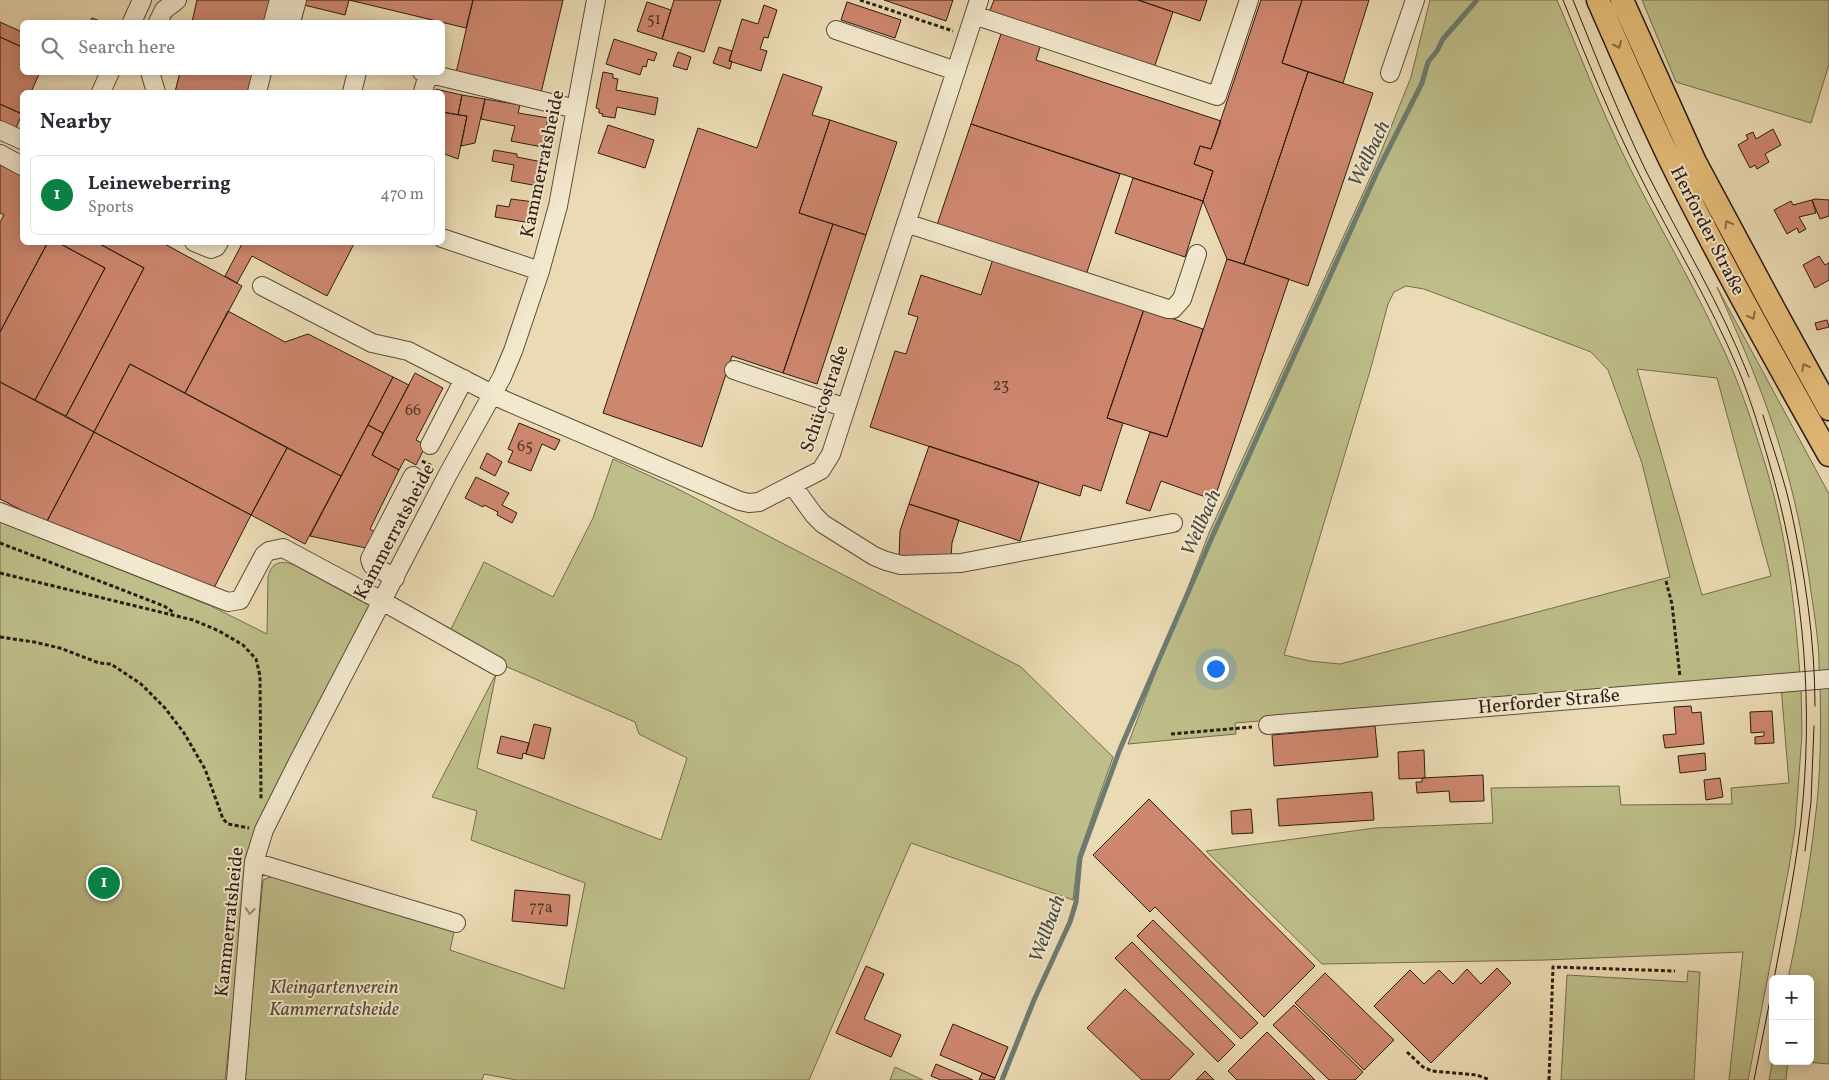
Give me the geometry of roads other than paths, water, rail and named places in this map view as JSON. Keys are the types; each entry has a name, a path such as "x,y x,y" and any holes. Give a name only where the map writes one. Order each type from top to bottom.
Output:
{"main road":[{"name":"Herforder Straße","path":"1598,0 1678,176 1756,324 1829,455"},
{"name":"Herforder Straße","path":"1622,0 1695,162 1829,409"}],"street":[{"path":"133,20 142,0"},
{"path":"159,20 164,10 178,0"},
{"path":"274,20 279,0"},
{"path":"292,20 297,0"},
{"name":"Kammerratsheide","path":"236,1080 254,862 264,830 513,351 540,271 563,184 596,0"},
{"path":"977,7 1217,96 1249,0"},
{"path":"1390,73 1415,0"},
{"name":"Schücostraße","path":"262,286 364,340 379,345 408,350 492,394 749,503 759,502 821,470 827,462 977,7"},
{"path":"836,30 956,71"},
{"path":"102,90 109,75"},
{"path":"151,75 155,90"},
{"path":"258,90 261,75"},
{"path":"352,90 356,75"},
{"path":"423,90 425,75"},
{"path":"433,75 576,109"},
{"path":"0,130 20,139"},
{"path":"0,154 20,165"},
{"path":"906,223 1168,309 1173,309 1182,299 1197,254"},
{"path":"445,239 540,271"},
{"path":"200,245 211,250 217,245"},
{"path":"734,370 846,408"},
{"path":"430,444 464,379"},
{"path":"395,578 372,565 370,559 413,476"},
{"path":"793,486 823,524 874,556 886,562 901,565 961,563 1173,523"},
{"path":"0,512 228,602 240,600 264,556 269,551 283,548 497,666"},
{"name":"Herforder Straße","path":"1268,725 1829,678"},
{"path":"254,862 456,922"}],"waterway":[{"name":"Wellbach","path":"1002,1080 1034,1000 1070,922 1076,902 1080,858 1120,749 1213,535 1378,170 1422,83 1428,62 1437,51 1443,39 1477,0"}],"tram line":[{"path":"1563,0 1629,154 1703,295 1738,369 1751,404 1780,503 1789,545 1802,630 1805,672 1806,757 1798,845 1775,975"},
{"path":"1573,0 1636,150 1726,324 1749,377"},
{"path":"1763,415 1788,498 1801,558 1811,632 1815,706"},
{"path":"1805,851 1811,802 1814,726"},
{"path":"1754,1080 1769,1005"}],"place":[{"name":"Leineweberring","path":"104,883"}],"park label":[{"name":"Kleingartenverein Kammerratsheide","path":"334,999"}]}
